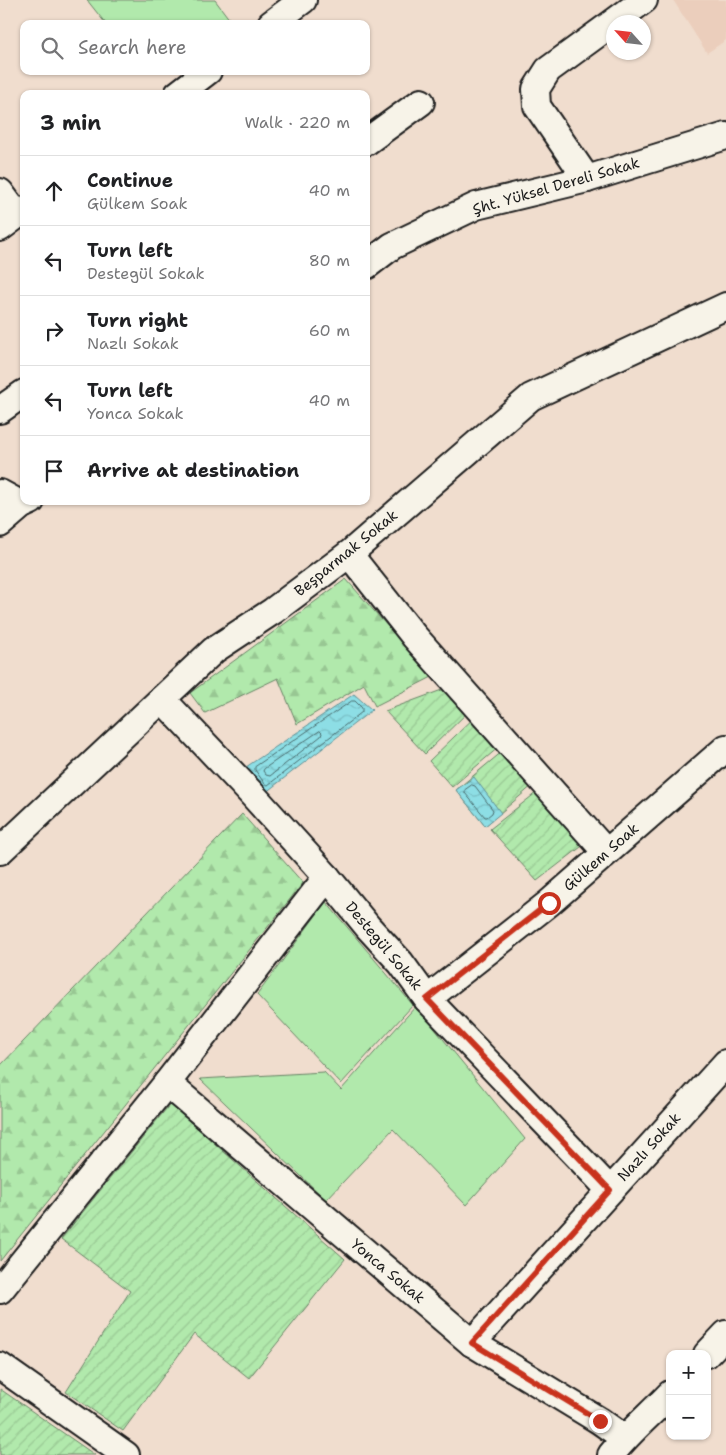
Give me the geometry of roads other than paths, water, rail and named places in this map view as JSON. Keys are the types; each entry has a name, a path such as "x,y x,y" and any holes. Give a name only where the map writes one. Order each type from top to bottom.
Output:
{"street":[{"path":"276,20 303,0"},
{"path":"587,179 537,106 536,89 548,70 644,0"},
{"path":"183,90 203,75"},
{"path":"370,139 421,102"},
{"name":"Şht. Yüksel Dereli Sokak","path":"370,263 392,246 476,206 587,179 726,136"},
{"path":"0,192 14,218"},
{"name":"Beşparmak Sokak","path":"0,851 214,650 273,611 349,554 531,397 726,306"},
{"path":"0,410 20,396"},
{"path":"0,524 18,499"},
{"path":"349,554 414,636 606,852"},
{"name":"Destegül Sokak","path":"162,699 327,877 400,963 427,999 610,1190"},
{"name":"Gülkem Soak","path":"427,999 549,903 726,748"},
{"path":"0,1290 168,1083 327,877"},
{"name":"Nazlı Sokak","path":"472,1343 726,1063"},
{"name":"Yonca Sokak","path":"168,1083 472,1343 600,1421 617,1447"},
{"path":"711,1350 726,1334"},
{"path":"0,1366 126,1455"},
{"path":"617,1447 669,1395"}],"water":[{"path":"354,694 372,710 265,793 246,767"},
{"path":"474,777 501,813 485,826 456,790"}]}
